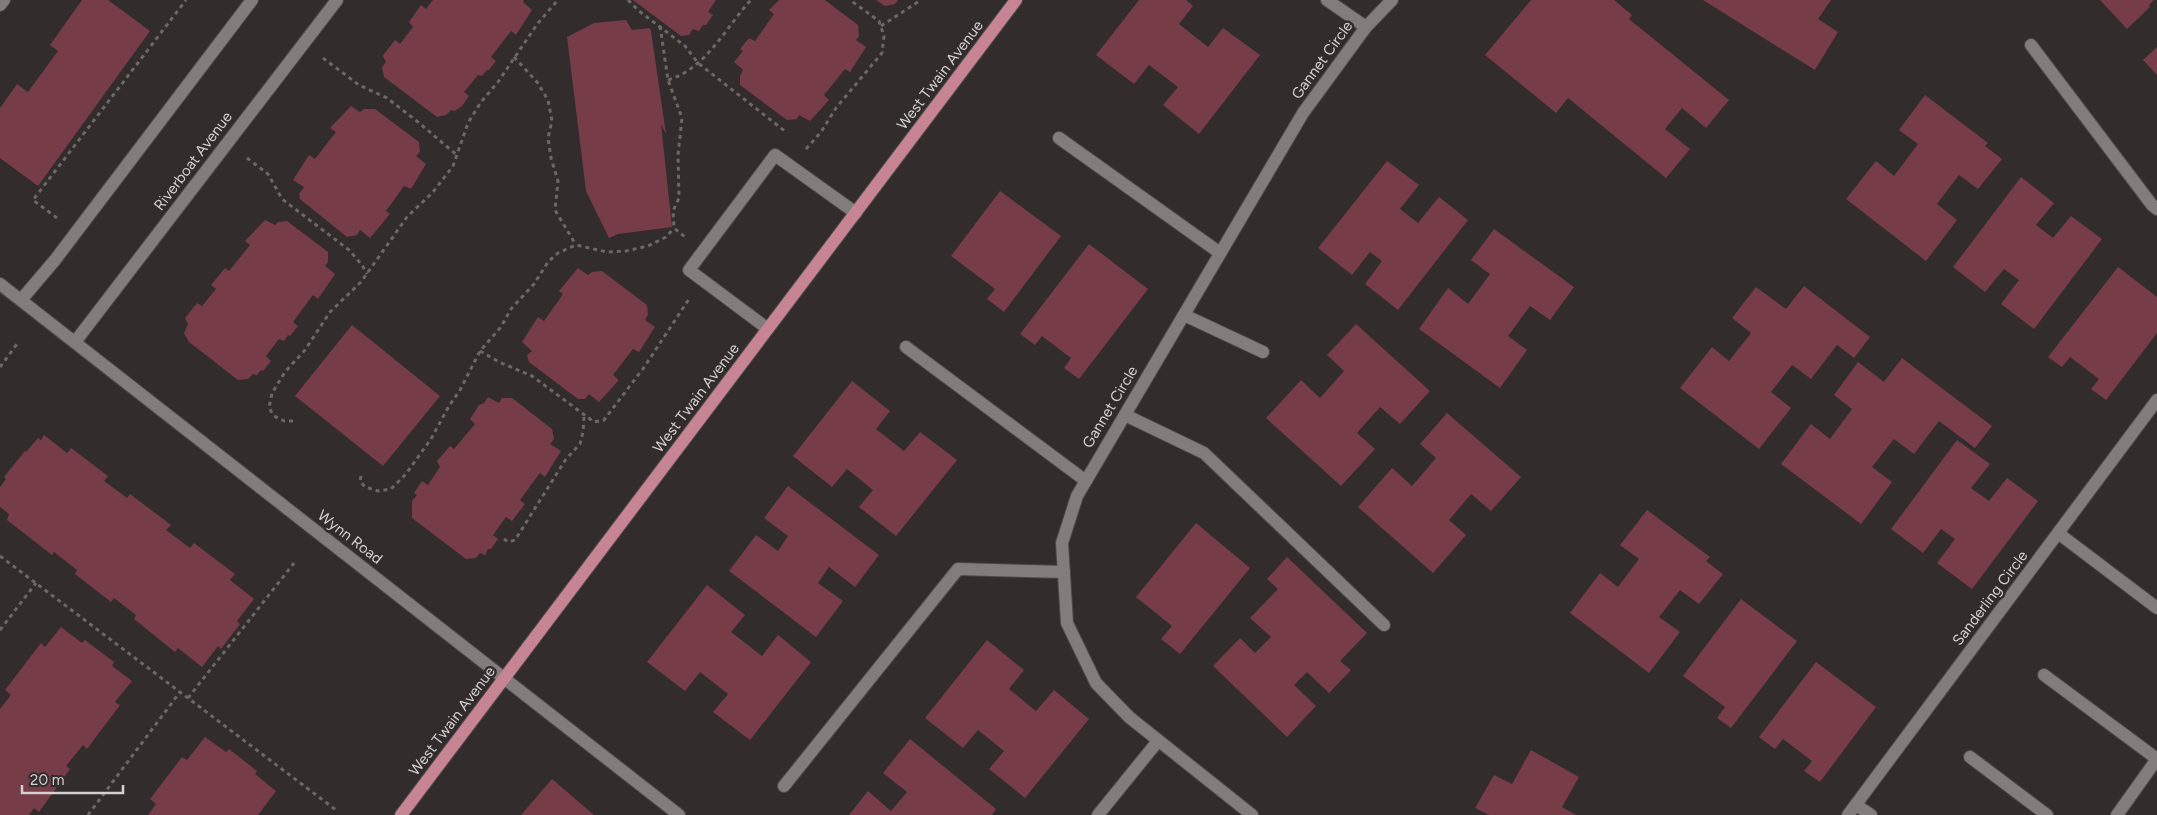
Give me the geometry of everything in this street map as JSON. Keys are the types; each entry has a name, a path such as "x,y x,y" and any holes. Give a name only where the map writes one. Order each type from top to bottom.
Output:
{"main road":[{"name":"West Twain Avenue","path":"401,815 1016,0"}],"street":[{"path":"0,5 4,0"},
{"path":"21,300 76,232 252,0"},
{"name":"Riverboat Avenue","path":"75,342 336,0"},
{"path":"1327,0 1366,27"},
{"name":"Gannet Circle","path":"1252,815 1129,718 1096,682 1066,624 1062,543 1077,496 1303,114 1366,27 1392,0"},
{"path":"2031,46 2152,205 2157,209"},
{"path":"1059,138 1220,253"},
{"path":"768,329 689,270 775,154 856,213"},
{"name":"Wynn Road","path":"0,284 679,815"},
{"path":"1184,316 1264,352"},
{"path":"906,347 1086,481"},
{"name":"Sanderling Circle","path":"1852,810 2157,400"},
{"path":"1124,415 1204,452 1384,625"},
{"path":"2058,533 2157,608"},
{"path":"784,786 958,570 1064,572"},
{"path":"2044,675 2157,759 2117,815"},
{"path":"1098,815 1158,741"},
{"path":"1970,757 2047,815"},
{"path":"1852,810 1870,815"}],"path":[{"path":"76,232 34,200 186,0"},
{"path":"293,421 284,421 274,416 269,408 272,393 284,372 305,350 330,312 366,274 407,217 433,192 454,166 468,123 481,102 538,23 558,0"},
{"path":"628,0 639,11 685,46 698,62 792,138"},
{"path":"668,80 681,76 698,62 722,37 750,0"},
{"path":"792,167 821,132 836,108 882,53 884,36 879,21 850,0"},
{"path":"881,26 921,0"},
{"path":"660,26 668,80 682,118 678,155 679,198 673,211 674,228 703,251"},
{"path":"304,43 359,85 395,104 458,156"},
{"path":"514,58 537,82 548,100 552,121 548,138 558,181 555,210 576,245"},
{"path":"227,143 268,174 282,199 349,250 362,265 366,274"},
{"path":"799,144 806,150"},
{"path":"361,476 360,481 365,487 378,491 391,489 406,474 418,459 460,390 480,351 501,327 511,310 534,284 548,262 558,253 576,245 607,252 626,251 648,246 666,236 674,228"},
{"path":"480,351 499,362 532,376 594,422 604,420 645,366 703,280"},
{"path":"0,367 17,344"},
{"path":"504,539 508,542 515,540 566,459 580,444 584,416"},
{"path":"0,556 336,810"},
{"path":"188,698 294,563"},
{"path":"0,630 36,583"},
{"path":"88,815 180,692"}],"building":[{"path":"82,0 108,0 150,31 38,186 0,158 0,108 17,84 28,92 58,51 50,45"},
{"path":"433,0 524,0 523,2 532,10 516,35 511,31 491,57 496,61 489,70 482,76 478,75 464,92 469,96 462,106 455,111 451,110 446,115 437,117 384,77 382,67 386,62 384,54 395,40 400,44 413,27 409,22 421,5 426,9"},
{"path":"633,0 716,0 708,12 713,15 706,25 703,25 699,31 693,29 689,35 681,36"},
{"path":"779,0 825,0 858,25 859,36 856,40 866,47 850,72 845,69 824,95 829,100 810,121 799,115 797,119 787,120 740,85 740,76 743,70 734,62 743,51 740,49 749,38 755,41 774,14 769,10"},
{"path":"876,0 898,0 895,4 885,6"},
{"path":"1139,0 1186,0 1193,6 1179,24 1208,47 1223,28 1260,55 1199,134 1163,105 1178,87 1149,65 1134,84 1096,55"},
{"path":"1531,0 1614,0 1632,15 1629,19 1729,100 1706,128 1682,108 1665,129 1690,149 1666,178 1568,98 1556,113 1485,55"},
{"path":"1703,0 1831,0 1818,19 1838,32 1815,70"},
{"path":"2100,0 2154,0 2149,5 2150,7 2127,29"},
{"path":"626,20 632,30 650,28 651,31 666,134 661,124 672,227 618,234 609,238 586,191 567,37 594,23"},
{"path":"2157,47 2157,75 2143,60"},
{"path":"1925,95 1988,143 1985,146 2002,159 1978,189 1959,175 1937,204 1957,220 1926,261 1846,199 1876,161 1894,176 1918,144 1899,130"},
{"path":"351,106 360,112 364,109 375,109 419,142 420,152 416,156 426,164 411,189 404,186 386,211 390,214 370,238 360,230 357,235 347,237 300,199 299,194 304,187 293,180 309,155 315,159 336,132 330,128"},
{"path":"1387,161 1419,185 1400,209 1418,223 1439,197 1468,220 1398,310 1365,284 1382,261 1370,252 1352,275 1318,248"},
{"path":"2021,177 2054,203 2036,225 2053,238 2071,216 2102,239 2034,329 2001,304 2019,280 2004,269 1985,292 1953,267"},
{"path":"1000,191 1061,236 1004,312 987,299 995,289 951,256"},
{"path":"265,220 275,225 278,222 287,221 328,252 328,262 325,266 335,274 318,299 313,295 293,322 298,326 290,336 288,335 284,341 279,339 266,356 271,361 263,371 261,370 257,375 253,374 248,379 238,380 189,342 184,333 188,324 185,318 197,303 202,306 216,289 211,285 225,268 229,271 250,245 245,241"},
{"path":"1494,229 1574,287 1550,320 1530,306 1508,336 1527,350 1500,388 1419,329 1448,288 1468,304 1490,274 1471,260"},
{"path":"1089,244 1148,289 1079,379 1064,368 1071,358 1042,336 1035,345 1020,334"},
{"path":"2118,267 2157,297 2157,333 2106,400 2091,389 2099,379 2070,357 2062,367 2048,357"},
{"path":"578,268 588,275 592,272 602,271 647,305 648,315 645,320 655,327 639,352 633,349 613,375 619,380 599,402 589,394 585,399 578,399 529,362 527,355 532,351 522,342 538,317 544,321 563,294 559,291"},
{"path":"1804,286 1870,337 1854,358 1837,345 1811,379 1792,365 1771,392 1791,408 1759,449 1680,388 1712,347 1729,361 1751,333 1732,318 1756,287 1786,309"},
{"path":"1356,324 1430,391 1400,424 1380,407 1357,433 1375,449 1341,486 1266,418 1301,380 1320,398 1344,371 1327,355"},
{"path":"352,325 440,396 383,466 295,396"},
{"path":"1902,358 1992,426 1975,448 1939,421 1914,454 1894,439 1872,467 1892,482 1861,524 1781,464 1811,424 1830,439 1852,409 1834,395 1858,362 1884,382"},
{"path":"852,381 890,411 876,429 904,451 920,432 957,460 896,536 859,507 873,490 847,469 832,487 793,456"},
{"path":"488,397 499,403 502,398 512,398 552,429 554,439 550,444 561,451 545,477 540,473 520,500 525,504 512,521 506,517 493,535 498,539 491,549 488,549 485,555 480,553 476,558 466,559 412,518 412,501 417,495 414,493 422,481 428,485 440,467 437,461 450,446 454,449 475,424 470,419 479,405 484,403"},
{"path":"1447,413 1521,477 1491,511 1471,494 1449,520 1466,535 1433,573 1358,507 1392,468 1412,486 1436,458 1420,444"},
{"path":"44,435 67,453 71,448 108,476 104,481 127,498 130,494 171,525 166,530 190,548 194,543 235,574 230,580 254,599 237,621 240,624 221,649 218,646 202,667 178,648 175,652 134,619 136,615 114,598 111,602 75,574 77,570 54,552 52,555 7,520 9,514 0,507 0,487 6,479 4,477 25,451 38,438 41,440"},
{"path":"1957,440 1990,464 1971,488 1989,501 2007,478 2038,501 1972,589 1937,563 1955,539 1941,529 1923,553 1891,529"},
{"path":"788,486 879,555 855,587 829,567 818,583 843,601 816,637 729,571 756,535 778,551 788,536 764,518"},
{"path":"1647,510 1710,557 1706,561 1723,574 1699,604 1680,590 1659,617 1680,632 1649,673 1570,613 1600,573 1618,587 1639,559 1620,545"},
{"path":"1196,523 1250,568 1180,654 1161,639 1172,626 1136,597"},
{"path":"1287,557 1367,633 1340,661 1351,670 1329,693 1307,672 1294,685 1316,706 1287,737 1213,666 1240,638 1255,653 1271,637 1250,618 1278,589 1267,579"},
{"path":"707,585 745,615 731,632 762,656 778,635 811,662 750,740 713,712 728,694 700,672 685,691 647,662"},
{"path":"1741,599 1797,641 1731,728 1717,718 1725,707 1683,676"},
{"path":"61,627 82,643 85,640 114,662 112,666 132,681 115,702 120,705 87,749 83,745 66,766 70,769 39,812 34,808 29,815 0,815 0,709 11,695 5,690 41,643 45,647"},
{"path":"987,640 1024,670 1009,689 1036,711 1054,690 1089,719 1025,798 989,769 1004,751 978,730 963,748 925,718"},
{"path":"1816,662 1876,707 1820,782 1804,771 1812,761 1783,739 1775,749 1759,737"},
{"path":"205,737 226,752 229,749 257,771 255,774 276,791 258,815 148,815 156,804 150,799 182,757 187,760"},
{"path":"910,739 996,809 992,815 849,815 868,791 891,811 907,792 883,773"},
{"path":"1531,750 1579,777 1562,807 1576,815 1489,815 1475,808 1494,775 1512,784"},
{"path":"552,779 594,815 521,815"}]}
